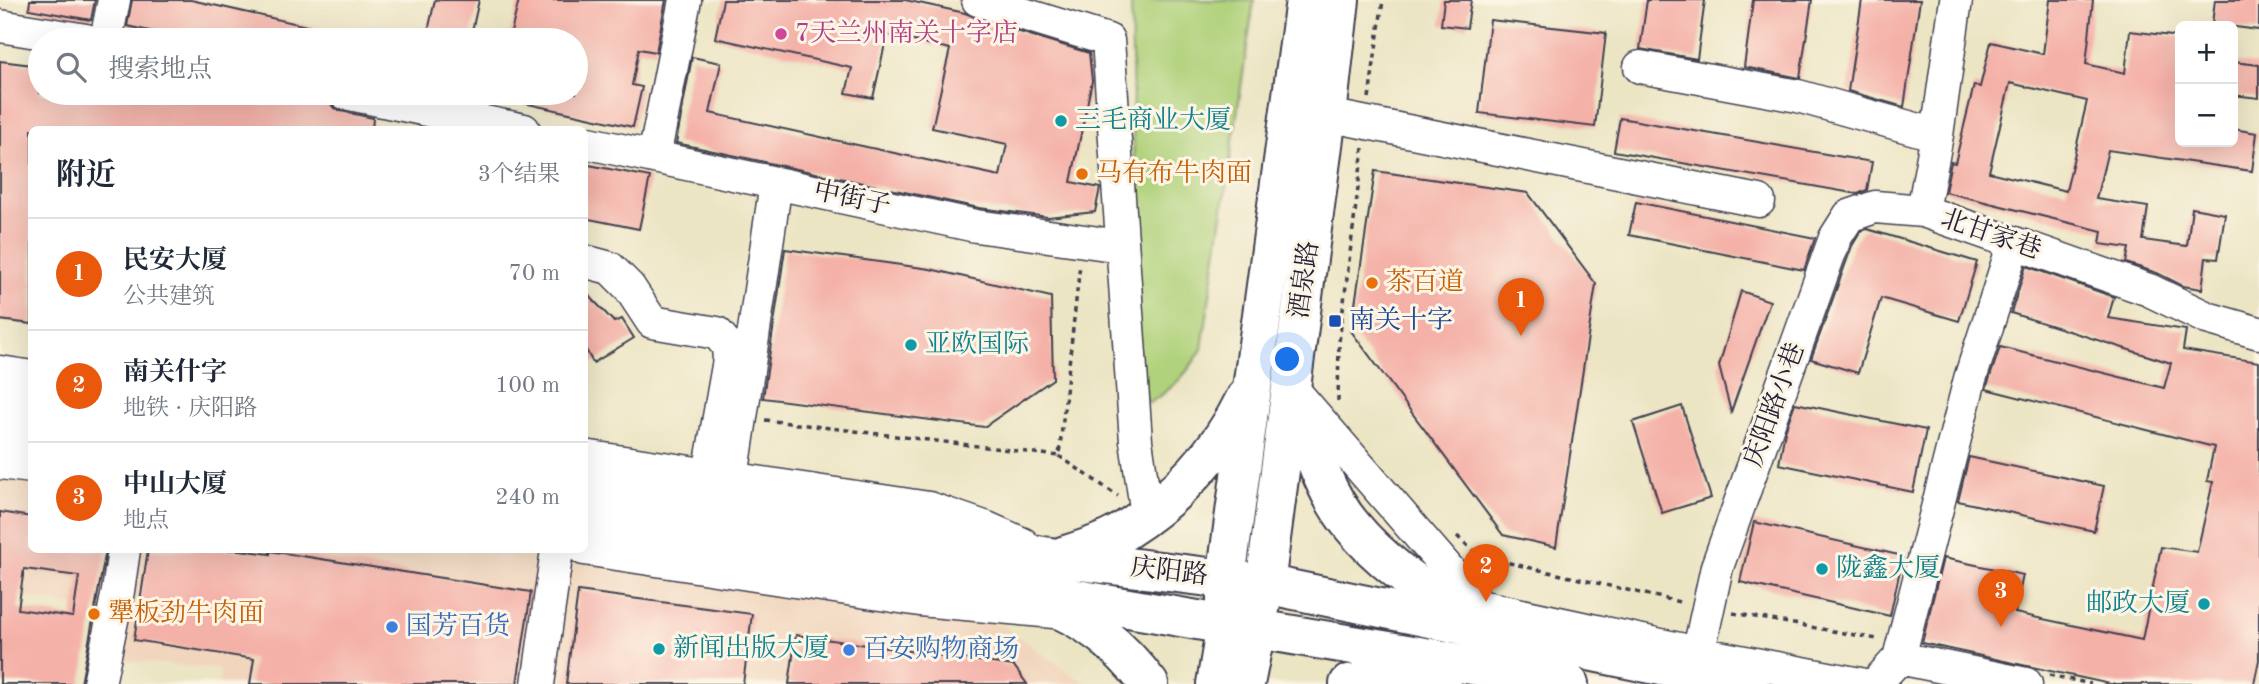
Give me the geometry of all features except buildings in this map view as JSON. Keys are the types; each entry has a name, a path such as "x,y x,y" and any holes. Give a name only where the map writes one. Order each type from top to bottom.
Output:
{"main road":[{"name":"酒泉路","path":"1245,684 1241,627 1226,579 1305,0"},
{"name":"酒泉路","path":"1216,684 1241,627 1265,584 1340,0"},
{"path":"1056,558 1097,544 1126,530 1183,483 1227,432 1255,378"},
{"path":"1291,387 1332,495 1352,527 1419,587 1438,600 1480,617"},
{"path":"0,406 28,410"},
{"path":"0,443 28,446"},
{"name":"庆阳路","path":"588,488 806,518 1056,558 1265,584 1480,617 1696,663 1748,684"},
{"name":"庆阳路","path":"588,522 991,584 1241,627 1505,677 1569,684"},
{"path":"991,584 1070,613 1102,634 1124,654 1149,684"},
{"path":"1349,684 1505,677"}],"street":[{"path":"108,28 114,0"},
{"path":"654,157 685,0"},
{"path":"978,0 1108,40 1136,441 1147,515"},
{"name":"北甘家巷","path":"1956,0 1923,211 2149,290 2207,318 2259,333"},
{"path":"0,26 28,31"},
{"path":"1640,67 1798,96 1937,135"},
{"path":"374,105 406,118 485,126"},
{"path":"1327,115 1759,201"},
{"name":"中街子","path":"588,143 976,226 1121,246"},
{"path":"721,476 741,417 776,183"},
{"name":"庆阳路小巷","path":"1696,663 1717,567 1835,237 1849,216 1875,207 1923,211"},
{"path":"1875,684 1901,651 1970,379 2014,243"},
{"path":"588,262 610,268 629,287 652,322 717,333 727,346 729,360 721,476"},
{"path":"0,372 28,376"},
{"path":"1291,387 1480,617"},
{"path":"588,457 929,508 987,528 1056,558"},
{"path":"0,463 28,466"},
{"path":"588,550 920,600 1070,613"},
{"path":"99,684 124,553"},
{"path":"538,684 557,553"},
{"path":"1901,651 2032,678"},
{"path":"1696,663 1860,684"}],"path":[{"path":"1338,411 1339,342 1383,0"},
{"path":"1059,456 1083,241"},
{"path":"1339,342 1348,288"},
{"path":"741,417 1059,456 1147,515"},
{"path":"1449,529 1479,556 1901,651"},
{"path":"2032,678 2091,684"}],"shaded area":[{"path":"0,473 28,478 28,553 525,553 1000,624 1086,684 219,684 220,669 99,658 107,610 0,594"}],"green space":[{"path":"1131,0 1254,0 1202,349 1179,380 1149,403 1138,389"}],"place":[{"name":"7天兰州南关十字店","path":"781,34"},
{"name":"三毛商业大厦","path":"1061,121"},
{"name":"马有布牛肉面","path":"1082,174"},
{"name":"茶百道","path":"1372,283"},
{"name":"南关十字","path":"1335,321"},
{"name":"民安大厦","path":"1521,336"},
{"name":"亚欧国际","path":"911,345"},
{"name":"陇鑫大厦","path":"1822,569"},
{"name":"南关什字","path":"1486,602"},
{"name":"邮政大厦","path":"2204,604"},
{"name":"犟板劲牛肉面","path":"94,614"},
{"name":"国芳百货","path":"392,627"},
{"name":"中山大厦","path":"2001,627"},
{"name":"新闻出版大厦","path":"659,649"},
{"name":"百安购物商场","path":"849,650"}]}
